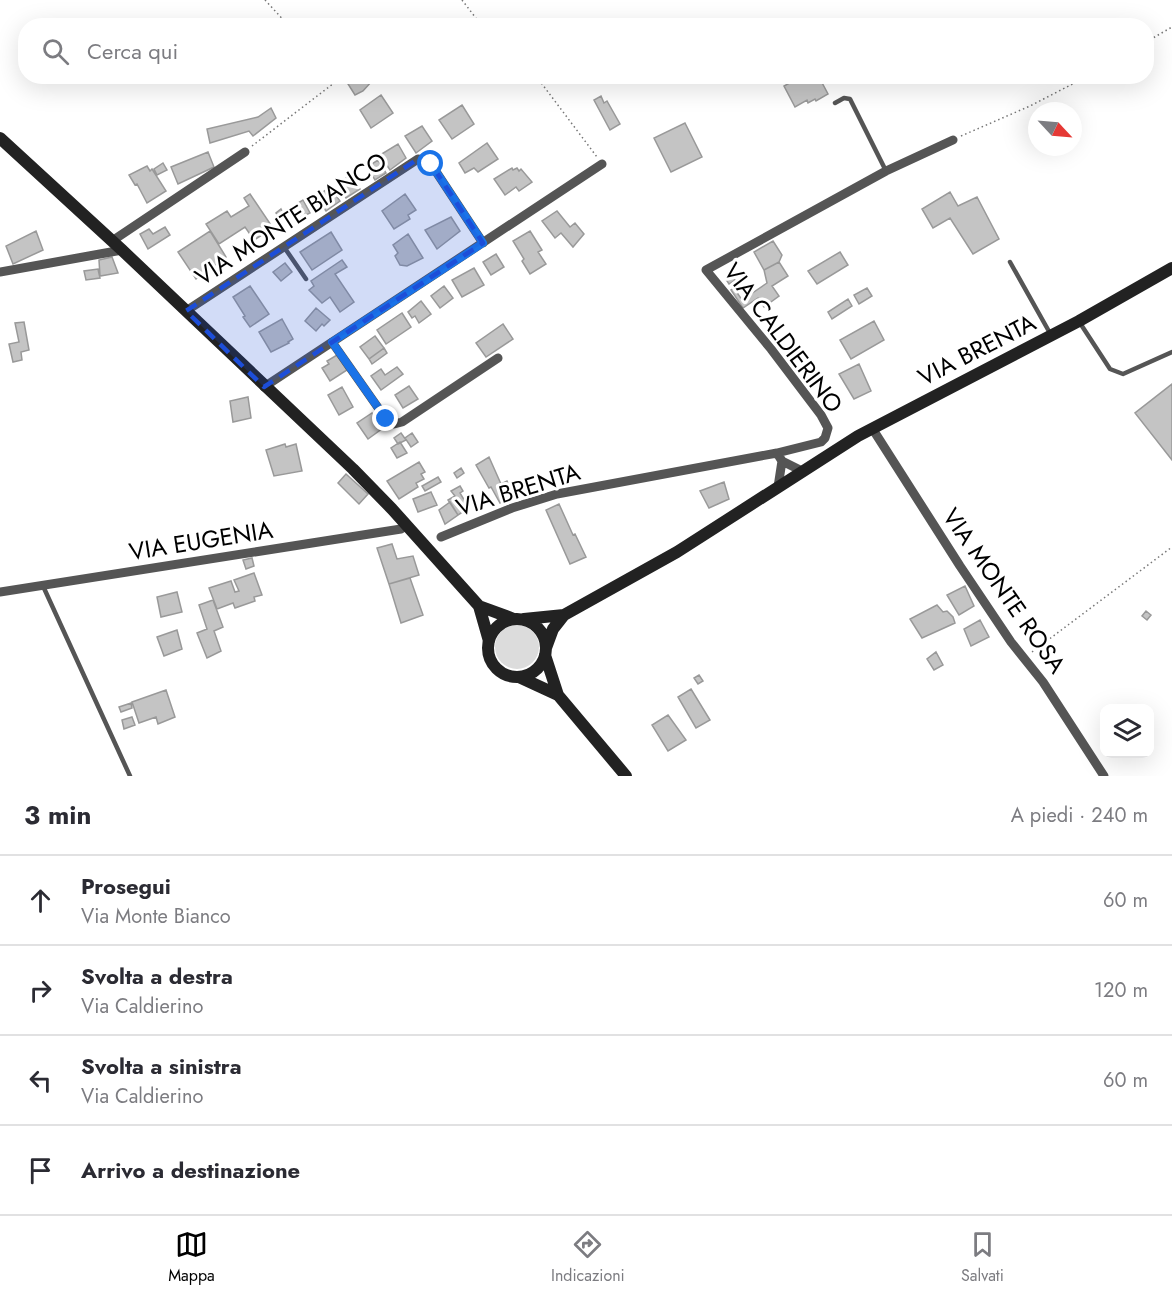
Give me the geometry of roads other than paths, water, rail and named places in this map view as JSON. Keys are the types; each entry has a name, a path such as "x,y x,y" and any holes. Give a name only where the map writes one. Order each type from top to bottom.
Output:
{"main road":[{"path":"0,138 353,469 407,525 479,606 489,641 490,658 495,666 502,672 519,677 558,695"},
{"name":"VIA BRENTA","path":"546,652 553,629 564,615 677,552 872,428 1170,274"},
{"path":"479,606 537,626 542,633 558,695 626,776"},
{"name":"VIA BRENTA","path":"518,619 564,615"},
{"path":"489,641 498,626 518,619"},
{"path":"519,677 536,670 546,652"}],"street":[{"name":"VIA CALDIERINO","path":"779,457 815,445 825,438 828,428 821,415 771,350 706,270 886,171 953,140"},
{"path":"0,272 117,246 244,152"},
{"name":"VIA MONTE BIANCO","path":"186,311 418,159 431,164 483,243"},
{"path":"264,387 602,164"},
{"path":"332,342 386,419 394,424 402,422 498,358"},
{"name":"VIA MONTE ROSA","path":"872,428 960,566 1043,682 1104,776"},
{"path":"778,487 779,457 802,471"},
{"name":"VIA BRENTA","path":"441,537 512,508 557,494 779,457"},
{"name":"VIA EUGENIA","path":"0,592 390,531 407,525"}],"lane":[{"path":"835,103 844,98 850,99 886,171"},
{"path":"284,247 306,279"},
{"path":"1010,262 1051,335"},
{"path":"1078,321 1110,369 1123,374 1172,352"},
{"path":"43,586 130,776"}]}
